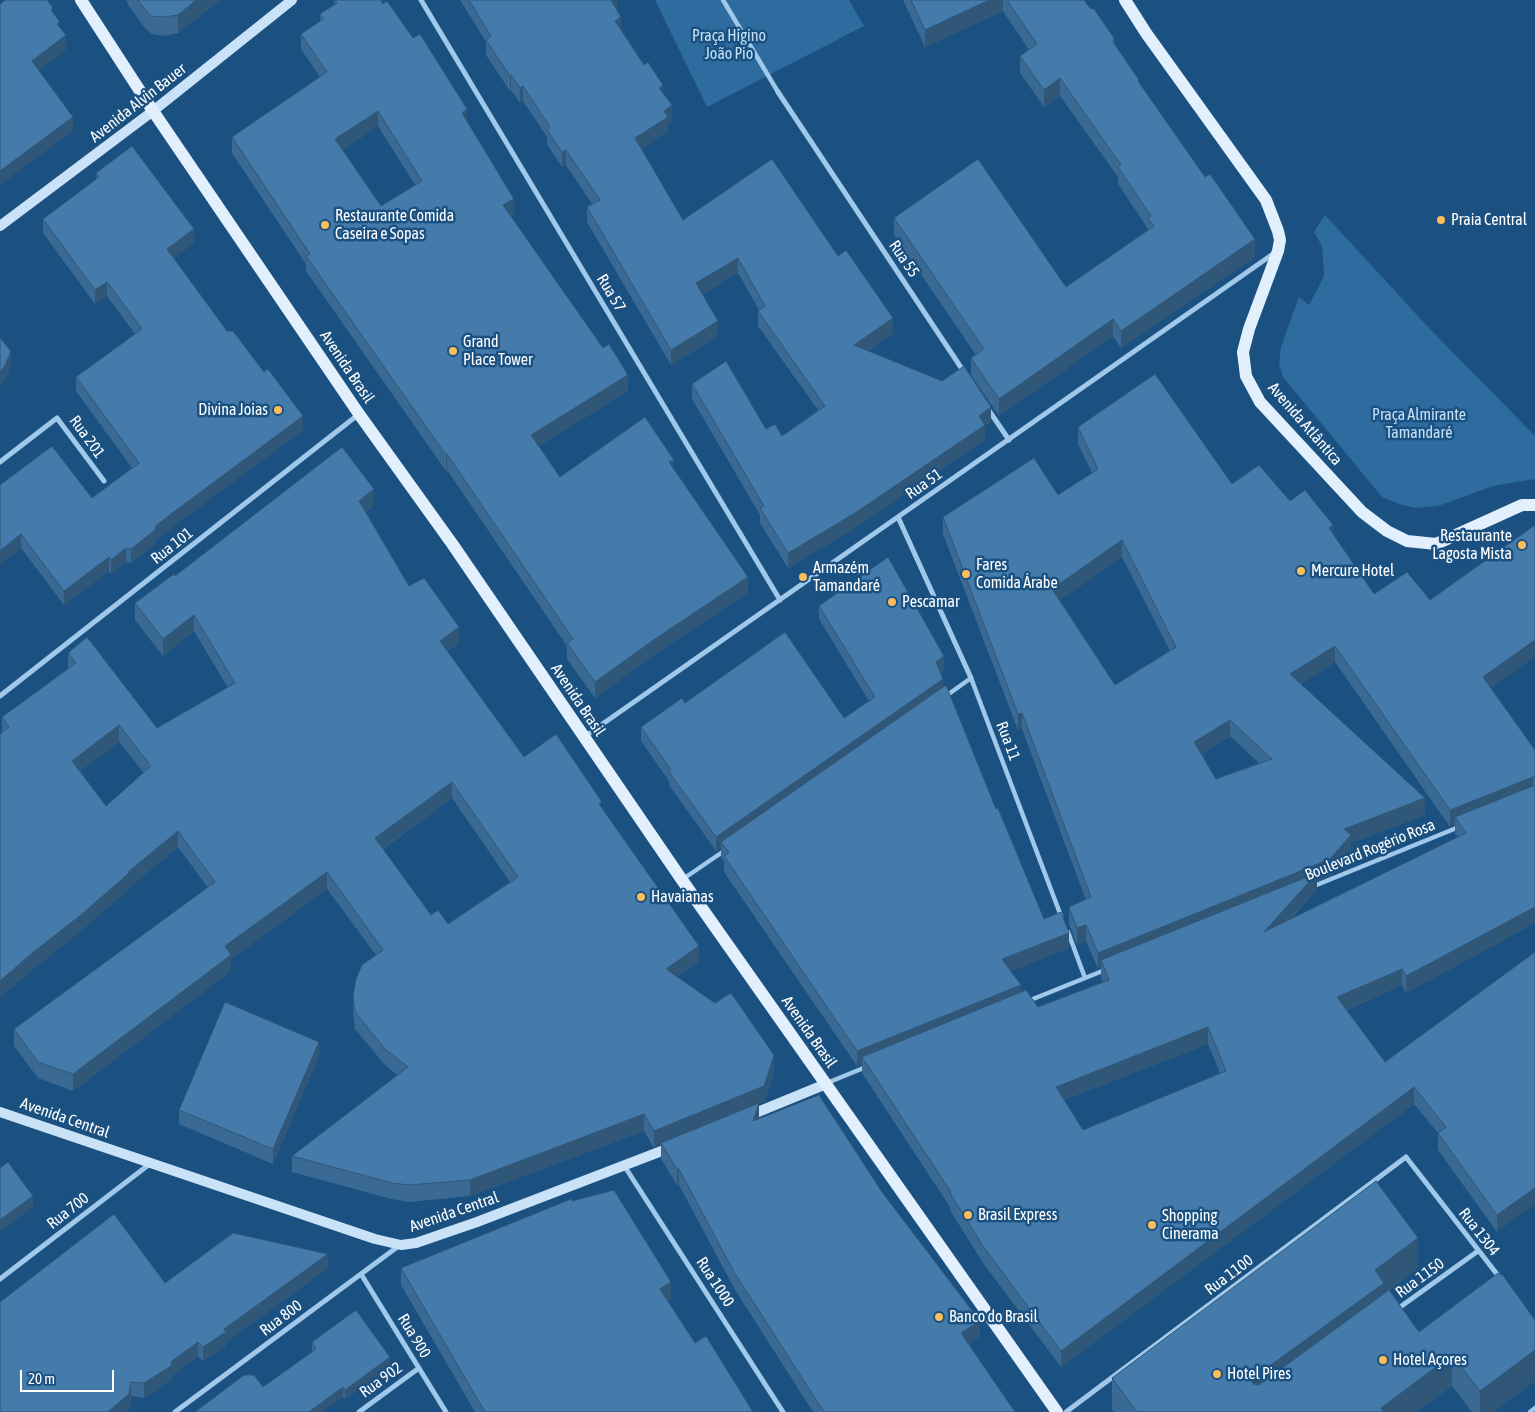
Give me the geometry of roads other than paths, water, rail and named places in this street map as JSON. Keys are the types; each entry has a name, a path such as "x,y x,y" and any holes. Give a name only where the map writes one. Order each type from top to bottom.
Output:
{"main road":[{"name":"Avenida Brasil","path":"81,0 153,111 583,737 1057,1412"},
{"name":"Avenida Alvin Bauer","path":"0,226 153,111 292,0"},
{"name":"Avenida Atlântica","path":"1125,0 1146,33 1266,200 1278,231 1280,240 1278,251 1249,329 1243,352 1246,376 1260,402 1362,512 1386,532 1408,541 1436,544 1522,505 1535,505"},
{"path":"742,1118 826,1084"},
{"name":"Avenida Central","path":"0,1112 375,1240 401,1245 416,1243 477,1222 625,1167 679,1144"}],"street":[{"name":"Rua 57","path":"421,0 780,600"},
{"path":"723,0 778,92"},
{"name":"Rua 55","path":"778,92 965,373"},
{"name":"Rua 51","path":"583,737 1278,251"},
{"path":"987,406 1009,440"},
{"name":"Rua 101","path":"0,696 360,414"},
{"name":"Rua 201","path":"0,462 57,418 104,481"},
{"name":"Rua 11","path":"898,518 971,678 1085,978"},
{"path":"939,701 971,678"},
{"name":"Boulevard Rogério Rosa","path":"1305,889 1462,826"},
{"path":"682,880 731,846"},
{"path":"1022,1003 1112,967"},
{"path":"826,1084 870,1065"},
{"name":"Rua 1304","path":"1406,1157 1506,1286"},
{"name":"Rua 1100","path":"1066,1412 1406,1157"},
{"name":"Rua 700","path":"0,1279 151,1163"},
{"name":"Rua 1000","path":"625,1167 783,1412"},
{"name":"Rua 800","path":"175,1412 401,1245"},
{"name":"Rua 1150","path":"1391,1314 1478,1251"},
{"name":"Rua 900","path":"361,1274 446,1412"},
{"name":"Rua 902","path":"359,1412 419,1368"},
{"path":"1530,1412 1535,1408"}],"place":[{"name":"Praia Central","path":"1441,220"},
{"name":"Restaurante Comida Caseira e Sopas","path":"325,225"},
{"name":"Grand Place Tower","path":"453,351"},
{"name":"Divina Joias","path":"278,410"},
{"name":"Restaurante Lagosta Mista","path":"1522,545"},
{"name":"Mercure Hotel","path":"1301,571"},
{"name":"Fares Comida Árabe","path":"966,574"},
{"name":"Armazém Tamandaré","path":"803,577"},
{"name":"Pescamar","path":"892,602"},
{"name":"Havaianas","path":"641,897"},
{"name":"Brasil Express","path":"968,1215"},
{"name":"Shopping Cinerama","path":"1152,1225"},
{"name":"Banco do Brasil","path":"939,1317"},
{"name":"Hotel Açores","path":"1383,1360"},
{"name":"Hotel Pires","path":"1217,1374"}],"park label":[{"name":"Praça Higino João Pio","path":"729,45"},
{"name":"Praça Almirante Tamandaré","path":"1419,424"}]}
